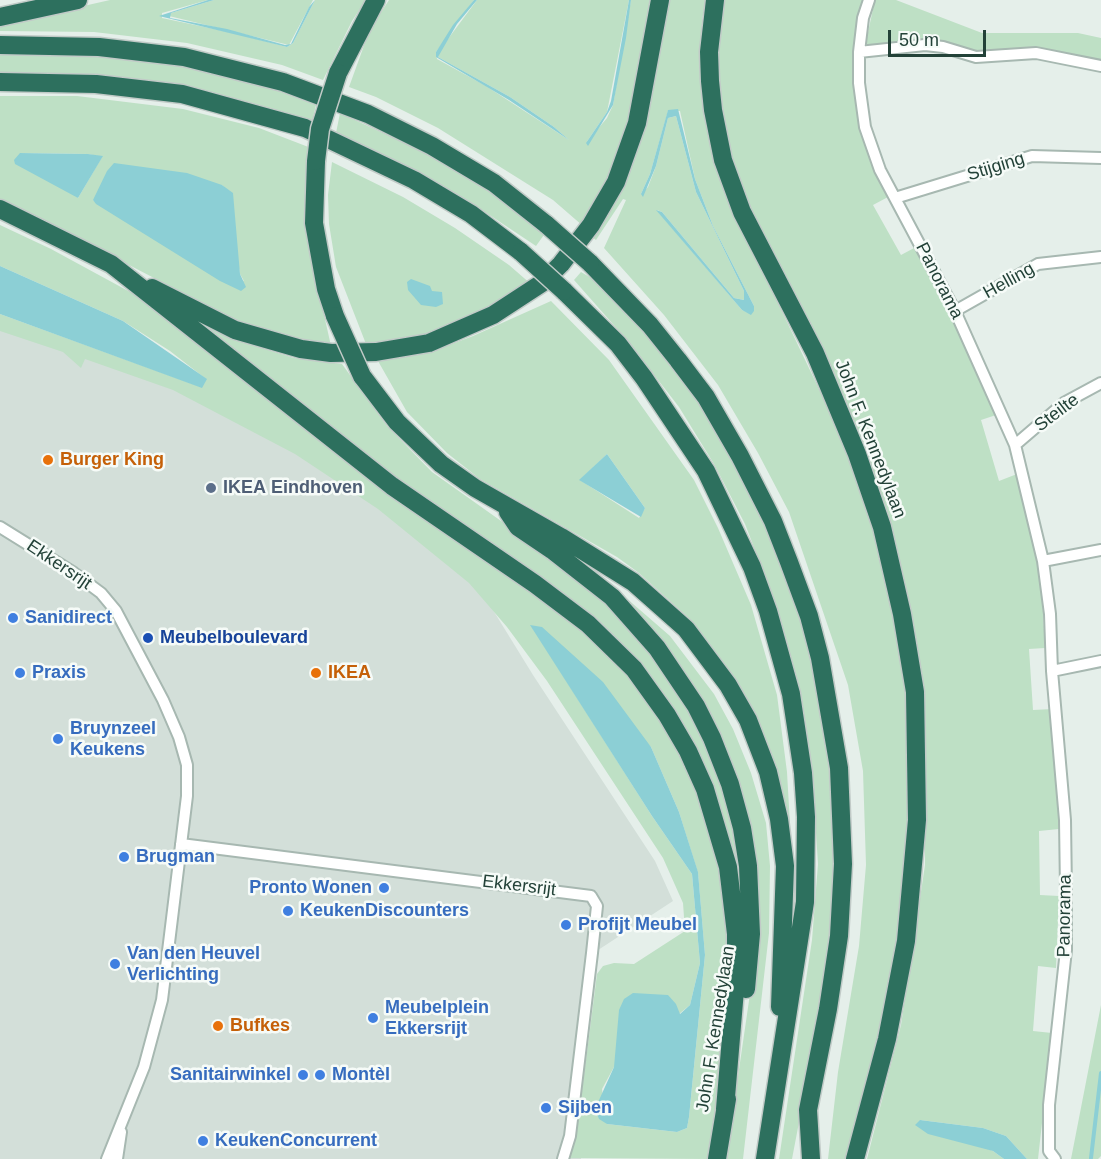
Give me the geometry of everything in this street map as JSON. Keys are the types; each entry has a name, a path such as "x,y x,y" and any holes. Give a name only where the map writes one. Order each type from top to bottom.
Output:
{"highway":[{"path":"0,17 78,0"},
{"name":"John F. Kennedylaan","path":"376,0 338,73 320,129 316,161 314,223 326,289 335,316 362,376 397,422 441,464 503,505 518,527 612,597 657,648 696,706 712,738 730,784 742,828 748,866 751,934 739,1038 717,1159"},
{"path":"144,288 154,289 235,330 276,344 331,353 376,352 429,343 467,329 493,315 542,283 561,264 591,225 616,182 637,123 660,0"},
{"name":"John F. Kennedylaan","path":"715,0 709,52 710,81 713,110 726,171 755,240 815,353 856,454 882,527 902,614 915,692 917,820 906,941 887,1039 855,1159"},
{"path":"0,45 99,47 184,57 283,82 368,114 432,146 494,183 547,225 590,263 650,325 706,397 741,456 773,521 809,616 834,733 842,807 843,864 838,936 830,999 800,1159"},
{"path":"0,82 96,84 182,94 304,128 414,180 471,214 521,252 564,291 618,344 645,378 688,441 720,498 768,610 791,694 803,773 806,852 801,939 765,1159"},
{"path":"0,209 111,264 144,288 151,298 243,367 392,486 536,584 588,624 634,669 667,715 688,751 705,789 728,867 736,934 736,978 725,1109"},
{"path":"503,505 561,537 633,582 677,621 729,685 748,720 768,772 782,842 785,902 780,968 781,1051"},
{"path":"808,1110 811,1159"}],"street":[{"name":"Panorama","path":"869,0 863,18 858,82 865,127 880,170 983,368 1015,445 1043,561 1050,614 1052,671 1065,820 1066,950 1049,1105 1049,1151 1055,1159"},
{"path":"859,52 925,45 943,47 976,57 1036,53 1101,66"},
{"name":"Stijging","path":"895,198 1032,156 1101,158"},
{"name":"Helling","path":"955,311 1038,264 1101,257"},
{"name":"Steilte","path":"1015,445 1064,403 1101,383"},
{"name":"Ekkersrijt","path":"0,527 101,593 125,627 171,718 187,765 187,796 162,1000 144,1067 107,1159"},
{"path":"1043,561 1101,550"},
{"path":"1052,671 1101,661"},
{"name":"Ekkersrijt","path":"181,844 591,896 597,906 592,956 570,1136 562,1159"},
{"name":"Ekkersrijt","path":"117,1159 123,1120"}],"shaded area":[{"path":"0,325 218,401 448,537 533,675 655,861 673,901 592,954 581,1159 0,1159"}],"green space":[{"path":"110,0 208,0 162,13 162,18 287,47 293,43 315,0 366,0 352,21 323,80 282,65 187,43 94,32 0,31 0,25"},
{"path":"214,0 313,0 289,45 169,16 171,13"},
{"path":"389,0 474,0 436,52 437,59 486,86 569,140 510,97 438,57 439,51 477,0 629,0 607,112 586,143 607,118 613,105 631,0 653,0 630,122 611,178 583,226 553,200 438,128 376,97 349,87 370,29"},
{"path":"666,0 706,0 702,20 701,80 708,132 722,186 851,456 875,533 893,615 906,692 910,771 909,865 901,943 849,1159 828,1159 838,1072 859,946 866,865 863,771 848,685 789,512 758,453 718,385 664,315 604,248 626,200 623,199 596,240 592,237 620,193 639,145","holes":["668,111 680,111 695,179 713,226 754,306 751,314 742,310 657,210 662,212 734,298 744,300 744,291 696,192 676,116 668,118 656,166 648,187 641,194 650,174"]},
{"path":"724,0 865,0 854,84 855,101 870,161 888,197 873,205 901,255 916,247 949,307 996,415 981,420 999,481 1017,474 1041,575 1045,648 1029,649 1033,710 1053,709 1059,829 1039,831 1040,895 1059,896 1056,968 1038,966 1033,1031 1052,1033 1038,1159 1027,1159 1006,1136 983,1128 920,1120 993,1151 1004,1159 867,1159 901,1025 925,865 925,769 921,690 892,532 739,185 725,131 718,82 719,25"},
{"path":"875,0 896,0 982,33 1078,33 1101,38 1101,61 976,53 941,42 865,46"},
{"path":"0,54 91,56 182,66 273,89 316,105 311,126 269,110 0,76"},
{"path":"0,96 77,96 183,109 259,128 311,148 314,270 331,346 256,331 54,226 0,201","holes":["20,153 88,154 102,157 78,198","222,185 226,189 240,274 244,281 148,235 93,200"]},
{"path":"340,113 428,154 482,187 546,232 536,246 473,204 417,171 336,133"},
{"path":"332,162 403,197 455,228 509,265 532,285 428,337 366,344 336,267 329,224 328,195"},
{"path":"0,225 51,249 143,299 533,587 628,668 663,718 700,791 713,830 732,934 718,1106 707,1159 569,1158 576,1139 597,974 603,966 614,963 634,964 685,931 683,903 663,858 547,681 507,627 469,583 378,509 295,454 173,390 85,359 81,368 63,352 0,331 0,314 201,387 206,379 170,351 123,321 0,266","holes":["531,625 651,747 679,812 698,873 705,955 689,1117 687,1128 677,1132 607,1124 602,1089 614,1067 690,1005 700,963 692,874 652,816"]},
{"path":"581,272 593,279 642,330 698,402 735,462 765,523 796,603 819,691 831,772 836,865 830,943 820,1012 792,1159 779,1159 812,940 818,864 812,770 800,692 777,607 745,524 714,464 679,407 627,340 574,280"},
{"path":"551,301 609,360 694,480 718,528 751,605 777,695 787,772 791,842 776,772 735,681 690,619 639,573 617,557 480,479 447,453 407,412 378,361 433,351","holes":["607,454 645,508 639,518 580,480"]},
{"path":"171,309 252,345 294,358 342,364 387,426 432,472 549,555 609,603 650,649 707,740 738,829 746,934 723,828 634,664 391,481"},
{"path":"514,519 587,564 670,636 714,694 733,729 751,773 766,823 770,866 769,933 743,1159 726,1159 752,980 747,825 659,641"},
{"path":"1101,1005 1101,1156 1098,1159 1071,1159"}],"water":[{"path":"214,0 171,13 170,18 227,29 285,45 291,44 309,7 315,0 293,43 287,47 159,16"},
{"path":"474,0 477,0 457,24 438,57 510,97 569,140 509,100 436,57 436,52 453,25"},
{"path":"629,0 631,0 626,38 613,105 588,146 586,143 607,112 611,101"},
{"path":"678,109 695,179 713,226 754,306 751,315 742,310 656,210 662,212 734,298 744,300 744,291 696,192 676,116 668,118 656,166 643,197 641,194 650,174 668,110"},
{"path":"20,153 103,156 78,198 15,164 14,160"},
{"path":"114,163 187,173 222,185 233,193 240,274 246,287 241,291 220,281 96,204 93,200 107,171"},
{"path":"0,266 123,321 207,379 202,388 0,314"},
{"path":"411,279 430,286 432,291 442,292 443,304 436,307 421,305 408,290 407,282"},
{"path":"607,454 645,508 641,517 579,480"},
{"path":"530,625 542,627 603,682 651,747 679,812 698,872 705,955 689,1117 687,1128 677,1132 607,1124 599,1119 595,1109 614,1067 619,1010 624,999 633,993 668,995 676,1004 680,1014 690,1005 700,963 692,874 652,816"},
{"path":"920,1120 983,1128 1006,1136 1027,1159 1004,1159 993,1151 928,1134 915,1125"}],"waterway":[{"path":"1091,1158 1101,1073"}],"place":[{"name":"Burger King","path":"48,460"},
{"name":"IKEA Eindhoven","path":"211,488"},
{"name":"Sanidirect","path":"13,618"},
{"name":"Meubelboulevard","path":"148,638"},
{"name":"Praxis","path":"20,673"},
{"name":"IKEA","path":"316,673"},
{"name":"Bruynzeel Keukens","path":"58,739"},
{"name":"Brugman","path":"124,857"},
{"name":"Pronto Wonen","path":"384,888"},
{"name":"KeukenDiscounters","path":"288,911"},
{"name":"Profijt Meubel","path":"566,925"},
{"name":"Van den Heuvel Verlichting","path":"115,964"},
{"name":"Meubelplein Ekkersrijt","path":"373,1018"},
{"name":"Bufkes","path":"218,1026"},
{"name":"Sanitairwinkel","path":"303,1075"},
{"name":"Montèl","path":"320,1075"},
{"name":"Sijben","path":"546,1108"},
{"name":"KeukenConcurrent","path":"203,1141"}]}
